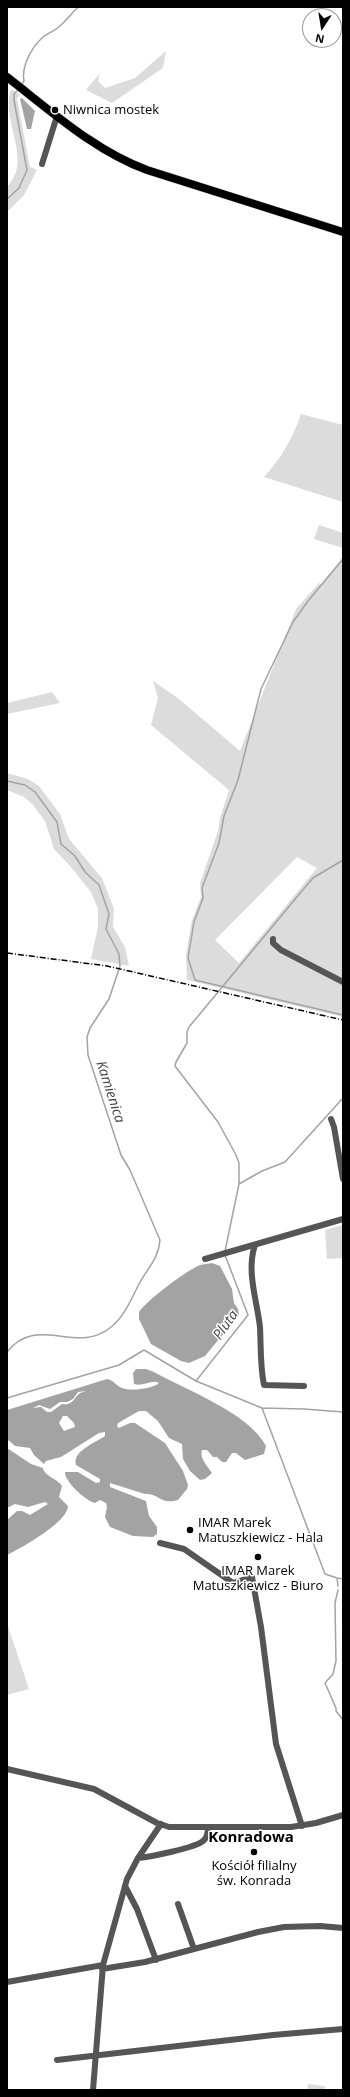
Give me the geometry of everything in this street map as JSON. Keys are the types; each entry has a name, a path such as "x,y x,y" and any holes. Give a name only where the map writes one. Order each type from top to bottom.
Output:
{"main road":[{"path":"7,77 107,152 132,165 343,232"}],"street":[{"path":"42,164 57,116"},
{"path":"273,938 273,943 281,950 343,982"},
{"path":"331,1119 334,1127 343,1179"},
{"path":"205,1259 343,1219"},
{"path":"255,1245 251,1256 264,1385 304,1386"},
{"path":"160,1543 184,1548 233,1583 252,1577 262,1631 276,1744 302,1826"},
{"path":"7,1769 94,1789 160,1824 175,1827 302,1826 343,1815"},
{"path":"93,2090 103,1967 125,1886 138,1858 160,1824"},
{"path":"138,1858 148,1857 200,1843 206,1836 208,1827"},
{"path":"125,1886 137,1909 156,1960"},
{"path":"178,1904 194,1949"},
{"path":"7,1982 156,1960 284,1927 320,1926 343,1928"},
{"path":"57,2060 273,2035 343,2029"}],"shaded area":[{"path":"166,51 163,68 112,103 86,90 100,73 98,81 105,88 135,78"},
{"path":"11,89 20,95 17,99 30,167 37,170 24,195 7,212 7,187 14,176 17,165 17,153 10,114 9,101"},
{"path":"301,414 343,425 343,502 264,477 276,463 286,447 295,431"},
{"path":"319,525 343,533 343,548 314,539"},
{"path":"343,557 343,1017 187,980 186,955 192,920 201,897 200,883 218,831 220,818 229,790 151,725 158,698 153,681 179,699 240,751 296,609 319,583 321,584","holes":["297,857 317,868 239,963 215,940"]},
{"path":"52,692 60,703 7,714 7,703"},
{"path":"7,773 28,779 39,786 60,814 69,839 102,878 114,909 113,927 125,947 129,966 91,959 98,927 98,909 91,892 54,849 45,821 33,805 24,797 7,790"},
{"path":"343,1225 343,1258 327,1259 325,1230"},
{"path":"7,1623 29,1689 7,1695"},
{"path":"308,2084 325,2086 325,2090 307,2090"}],"water":[{"path":"22,98 35,111 31,129 27,129 20,99"},
{"path":"212,1263 220,1266 232,1289 234,1303 238,1309 239,1315 205,1356 189,1363 181,1361 151,1344 139,1319 139,1312 158,1293 186,1273 200,1265"},
{"path":"136,1369 146,1369 216,1403 246,1423 258,1434 266,1446 264,1454 245,1460 236,1453 232,1453 226,1462 222,1462 217,1457 213,1457 207,1450 202,1450 201,1453 203,1459 212,1473 205,1479 200,1480 190,1471 183,1459 182,1444 169,1438 158,1421 146,1411 139,1411 118,1423 117,1426 119,1428 130,1423 135,1423 165,1443 183,1471 188,1485 187,1489 178,1500 167,1501 154,1495 145,1494 110,1483 110,1487 146,1501 149,1516 157,1527 157,1534 153,1537 133,1536 110,1527 105,1517 107,1507 106,1503 100,1500 95,1503 86,1499 76,1490 66,1476 65,1472 78,1472 96,1483 100,1482 100,1479 76,1465 76,1460 77,1456 85,1448 105,1436 105,1432 99,1433 61,1457 46,1461 44,1464 34,1455 30,1448 15,1446 7,1439 7,1410 107,1379 124,1389 134,1390 151,1387 159,1383 153,1382 141,1385 134,1384 133,1373","holes":["86,1391 80,1393 72,1402 62,1404 51,1412 47,1412 41,1407 33,1408 39,1405 50,1409 60,1402 67,1402 73,1399 78,1392","63,1416 67,1416 74,1423 75,1427 64,1431 59,1423"]},
{"path":"7,1448 31,1464 43,1468 46,1473 60,1484 62,1486 59,1497 68,1506 66,1512 52,1527 32,1541 7,1555 7,1520 17,1511 22,1511 30,1515 48,1504 45,1502 28,1507 15,1504 7,1508"}],"waterway":[{"name":"Kamienica","path":"22,84 24,81 24,69 31,51 43,37 63,23 78,7"},
{"name":"Kamienica","path":"7,199 19,188 27,170 14,100 14,94 19,89"},
{"path":"343,559 308,601 293,622 261,689 238,780 224,816 219,843 202,888 203,898 194,922 188,958 195,980 343,1015"},
{"name":"Kamienica","path":"7,781 25,785 35,792 57,822 61,844 75,856 85,872 99,885 109,914 106,929 119,954 120,966 109,999 90,1028 87,1037 88,1055 121,1155 130,1170 160,1240 152,1263 124,1313 111,1327 98,1335 85,1338 44,1335 31,1336 19,1341 7,1352"},
{"path":"239,1184 239,1163 236,1155 218,1122 175,1066 176,1062 187,1043 187,1032 189,1027 313,878 343,860"},
{"name":"Pluta","path":"225,1251 239,1184 262,1171 285,1162 343,1098"},
{"name":"Pluta","path":"7,1398 119,1365 144,1350 196,1381 248,1315 225,1255"},
{"path":"196,1381 262,1408 325,1574 337,1578 338,1586"},
{"path":"262,1408 343,1412"},
{"path":"337,1578 343,1579"},
{"path":"338,1590 335,1603 336,1661 333,1674 325,1683 336,1711 343,1720"}],"railway":[{"path":"7,953 107,966 343,1020"}],"place":[{"name":"Niwnica mostek","path":"55,110"},
{"name":"IMAR Marek Matuszkiewicz - Hala","path":"190,1530"},
{"name":"IMAR Marek Matuszkiewicz - Biuro","path":"258,1557"},
{"name":"Kościół filialny św. Konrada","path":"254,1852"}],"district":[{"name":"Konradowa","path":"251,1838"}]}
